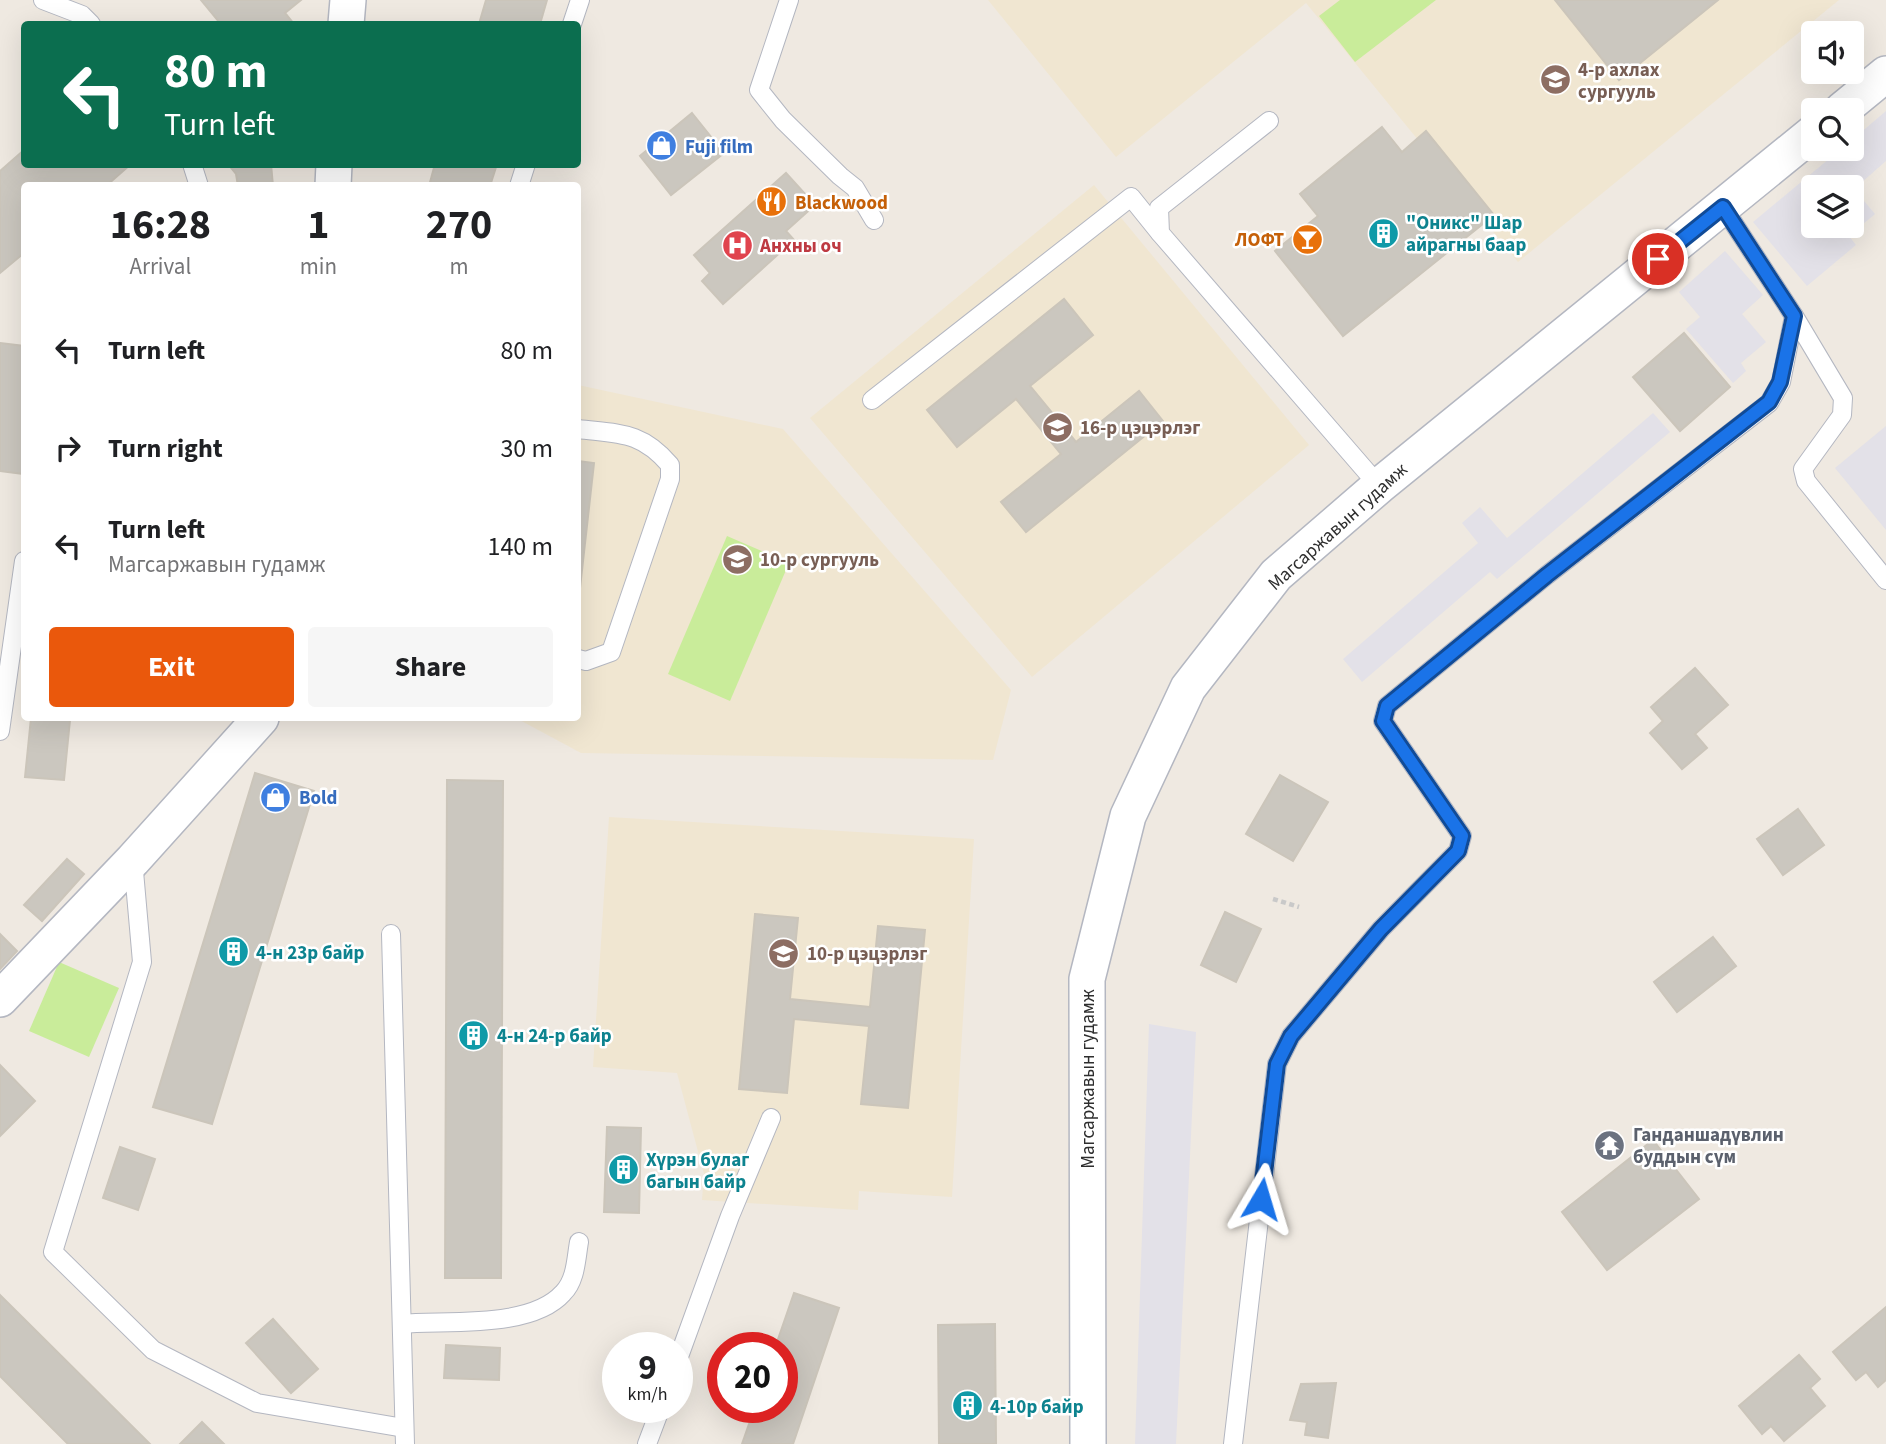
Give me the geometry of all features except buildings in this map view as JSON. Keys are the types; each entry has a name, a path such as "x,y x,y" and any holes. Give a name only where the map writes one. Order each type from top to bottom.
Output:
{"street":[{"path":"346,21 348,0"},
{"path":"1857,98 1886,74"},
{"name":"Магсаржавын гудамж","path":"1088,1444 1087,979 1128,816 1188,688 1276,575 1379,486 1801,144"},
{"path":"0,999 133,860 258,721"}],"lane":[{"path":"43,0 82,15 88,21"},
{"path":"573,21 580,0"},
{"path":"789,0 759,90 783,120 855,188 874,220"},
{"path":"1160,233 1158,208 1269,121"},
{"path":"872,400 1131,197 1379,486"},
{"path":"1723,207 1794,316 1843,398 1842,415 1803,468 1806,481 1886,580"},
{"path":"1233,1444 1277,1064 1291,1036 1381,929 1458,851 1462,836 1383,721 1387,706 1536,584 1769,402 1780,382 1794,316"},
{"path":"581,429 633,435 658,451 670,465 670,479 611,652 586,661 581,660"},
{"path":"0,731 21,582"},
{"path":"133,860 142,962 53,1252 153,1350 257,1404 405,1436 391,934"},
{"path":"688,1332 730,1216 771,1118"},
{"path":"402,1324 509,1318 542,1308 564,1293 574,1275 579,1242"},
{"path":"647,1444 655,1423"}],"path":[{"path":"1273,899 1299,906"}],"shaded area":[{"name":"4-р ахлах сургууль","path":"988,0 1839,0 1813,21 1801,21 1801,31 1518,262 1306,3 1116,157"},
{"path":"1886,111 1886,161 1864,180 1864,175 1810,175 1827,161 1864,161 1864,130"},
{"path":"1801,182 1801,238 1851,238 1856,245 1807,286 1753,222"},
{"name":"16-р цэцэрлэг","path":"1094,185 1309,445 1032,677 810,418"},
{"path":"1864,201 1875,214 1864,223"},
{"path":"1725,251 1763,295 1742,314 1766,342 1741,363 1746,371 1733,383 1686,329 1700,317 1679,292"},
{"name":"10-р сургууль","path":"581,386 783,429 1011,690 993,760 581,753 522,721 581,721"},
{"path":"1653,413 1670,432 1497,579 1490,572 1362,682 1343,659 1478,543 1462,523 1480,507 1507,538"},
{"path":"1886,426 1886,530 1835,468"},
{"name":"10-р цэцэрлэг","path":"609,817 974,839 952,1197 859,1191 858,1210 702,1200 704,1174 677,1073 593,1067"},
{"path":"1149,1024 1196,1032 1176,1444 1135,1444"}],"green space":[{"path":"1340,0 1436,0 1355,62 1319,16"},
{"path":"727,536 789,563 730,701 668,674"},
{"path":"59,962 119,988 89,1057 29,1031"}],"place":[{"name":"4-р ахлах сургууль","path":"1555,80"},
{"name":"Fuji film","path":"662,146"},
{"name":"Blackwood","path":"772,202"},
{"name":"\"Оникс\" Шар айрагны баар","path":"1383,233"},
{"name":"ЛОФТ","path":"1307,239"},
{"name":"Анхны оч","path":"737,245"},
{"name":"16-р цэцэрлэг","path":"1057,427"},
{"name":"10-р сургууль","path":"737,559"},
{"name":"Bold","path":"276,797"},
{"name":"4-н 23р байр","path":"233,952"},
{"name":"10-р цэцэрлэг","path":"784,953"},
{"name":"4-н 24-р байр","path":"474,1035"},
{"name":"Ганданшадүвлин буддын сүм","path":"1610,1145"},
{"name":"Хүрэн булаг багын байр","path":"623,1170"},
{"name":"4-10р байр","path":"967,1406"}],"route":[{"path":"1261,1199 1277,1064 1291,1036 1381,929 1458,851 1462,836 1383,721 1387,706 1547,575 1769,402 1780,382 1794,316 1723,207 1658,259"}]}
